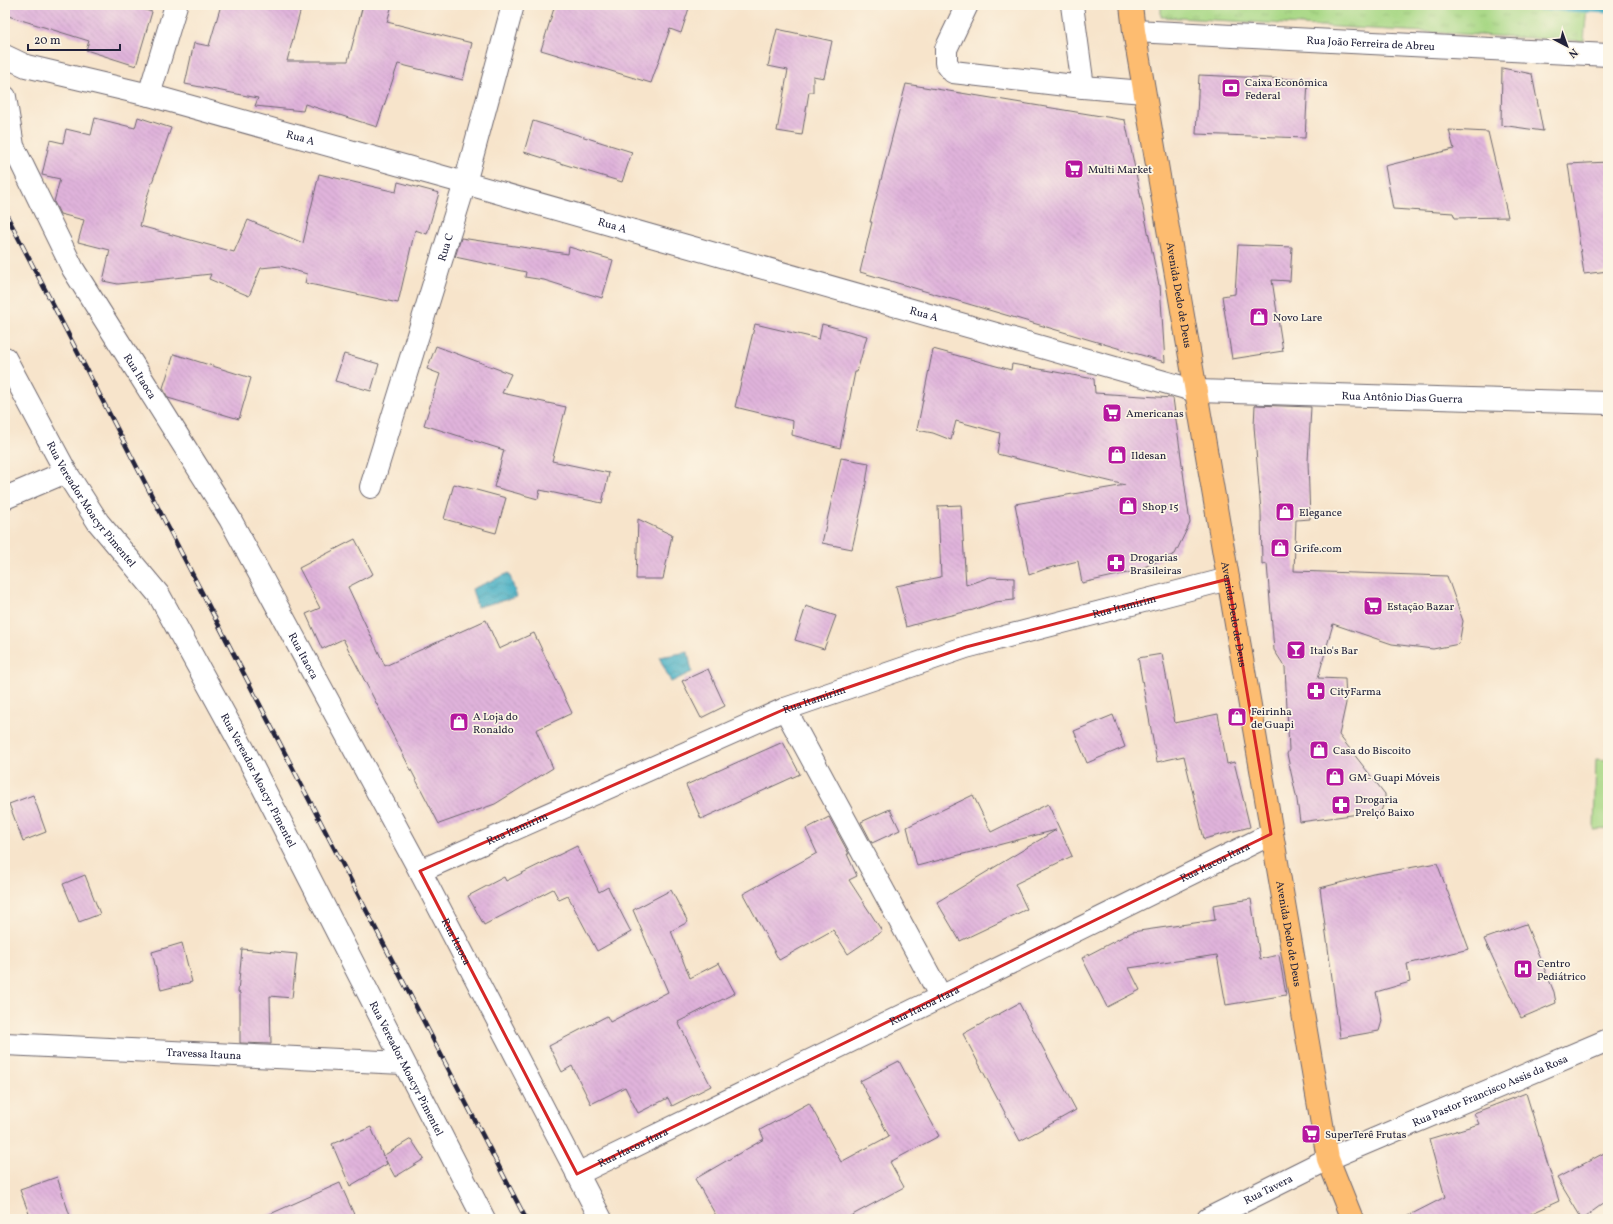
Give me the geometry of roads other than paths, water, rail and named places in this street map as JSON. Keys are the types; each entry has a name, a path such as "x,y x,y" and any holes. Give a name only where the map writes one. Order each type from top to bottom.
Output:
{"main road":[{"name":"Avenida Dedo de Deus","path":"1131,5 1144,92 1328,1159 1352,1219"}],"street":[{"path":"149,95 176,5"},
{"name":"Rua C","path":"371,487 465,183 513,5"},
{"path":"967,5 946,49 946,63 953,72 1083,88 1144,92"},
{"path":"1072,5 1083,88"},
{"name":"Rua João Ferreira de Abreu","path":"1134,31 1608,55"},
{"name":"Rua A","path":"5,56 26,66 149,95 465,183 1196,391"},
{"name":"Rua Itaoca","path":"5,97 13,146 73,269 230,519 420,871 601,1219"},
{"name":"Rua Vereador Moacyr Pimentel","path":"5,358 66,472 98,522 158,595 246,754 484,1219"},
{"name":"Rua Antônio Dias Guerra","path":"1196,391 1608,403"},
{"path":"5,498 66,472"},
{"name":"Rua Itamirim","path":"420,871 784,709 966,647 1228,579"},
{"path":"784,709 941,997"},
{"name":"Rua Itacoa Itara","path":"577,1174 1271,834"},
{"name":"Rua Pastor Francisco Assis da Rosa","path":"1328,1159 1608,1040"},
{"name":"Travessa Itauna","path":"5,1044 403,1063"},
{"name":"Rua Tavera","path":"1208,1219 1328,1159"}],"water":[{"path":"509,573 517,597 477,607 472,589"},
{"path":"688,652 692,672 671,682 659,657"}],"waterway":[{"path":"1511,5 1608,9"}],"railway":[{"path":"5,212 526,1219"}],"place":[{"name":"Caixa Econômica Federal","path":"1231,88"},
{"name":"Multi Market","path":"1074,169"},
{"name":"Novo Lare","path":"1259,317"},
{"name":"Americanas","path":"1112,413"},
{"name":"Ildesan","path":"1117,455"},
{"name":"Shop 15","path":"1128,506"},
{"name":"Elegance","path":"1285,512"},
{"name":"Grife.com","path":"1280,548"},
{"name":"Drogarias Brasileiras","path":"1116,563"},
{"name":"Estação Bazar","path":"1373,606"},
{"name":"Italo's Bar","path":"1296,650"},
{"name":"CityFarma","path":"1316,691"},
{"name":"Feirinha de Guapi","path":"1237,717"},
{"name":"A Loja do Ronaldo","path":"459,722"},
{"name":"Casa do Biscoito","path":"1319,750"},
{"name":"GM- Guapi Móveis","path":"1335,777"},
{"name":"Drogaria Prelço Baixo","path":"1341,805"},
{"name":"Centro Pediátrico","path":"1523,969"},
{"name":"SuperTerê Frutas","path":"1311,1134"}]}
